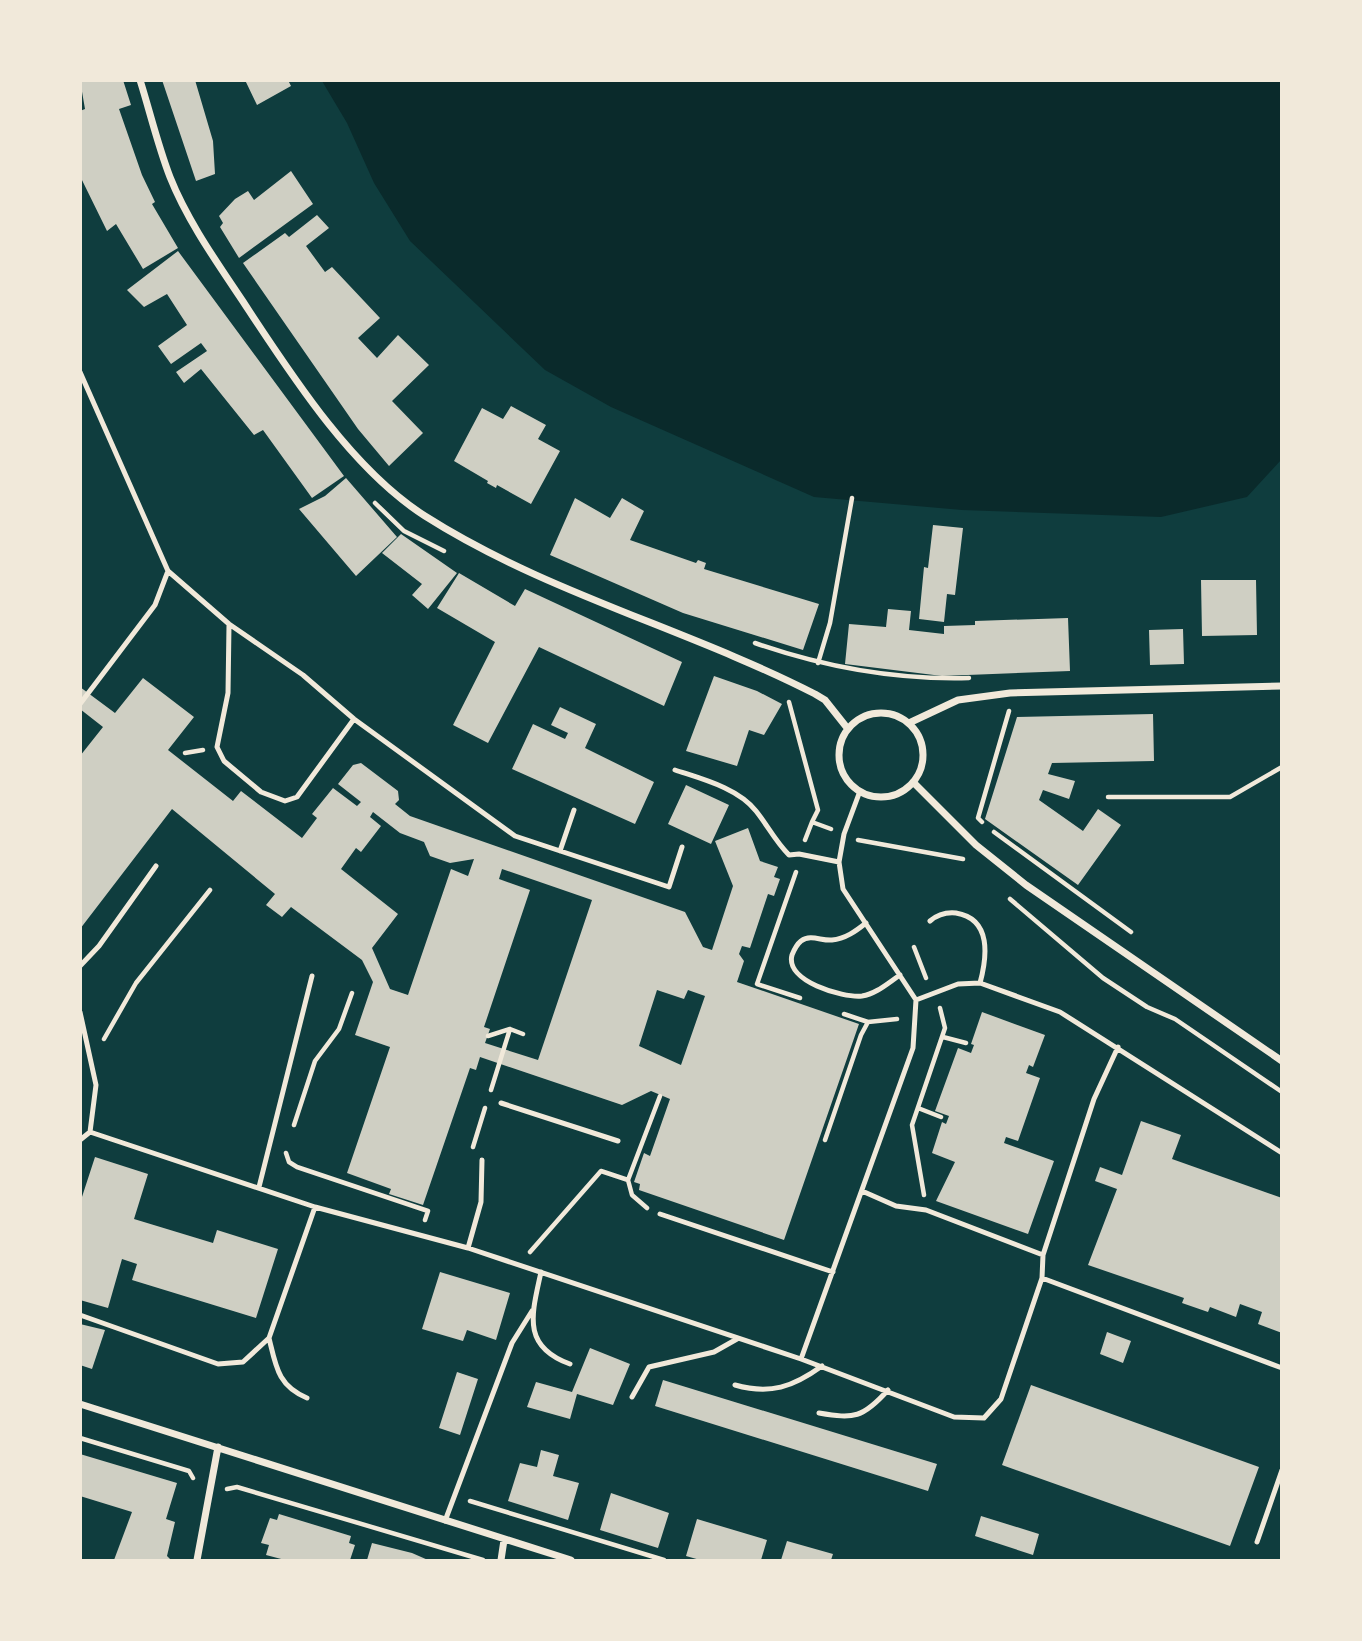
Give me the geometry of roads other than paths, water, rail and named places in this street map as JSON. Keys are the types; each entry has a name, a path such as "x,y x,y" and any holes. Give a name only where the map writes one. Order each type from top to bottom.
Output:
{"street":[{"path":"141,80 170,178 209,250 271,345 359,460 388,490 424,516 513,565 815,694 825,700 848,729"},
{"path":"909,723 958,700 1010,694 1282,686"},
{"path":"884,713 909,723 918,733 924,758 913,782 889,796 874,796 851,784 840,763 842,739 848,729 859,719 884,713"},
{"path":"913,782 976,845 1027,885 1282,1061"},
{"path":"80,1404 571,1560"},
{"path":"197,1560 218,1447"},
{"path":"501,1560 505,1540"}],"lane":[{"path":"80,372 168,571 229,624 303,675 354,719 515,836 669,887 682,847"},
{"path":"80,704 155,605 168,571"},
{"path":"229,624 228,693 217,747 224,761 261,792 285,801 297,797 354,719"},
{"path":"675,770 711,781 755,810 773,839 789,855 839,862"},
{"path":"801,1359 913,1048 916,1000 843,889 839,862 844,834 860,791"},
{"path":"560,851 574,810"},
{"path":"80,965 99,946 156,866"},
{"path":"930,921 935,916 957,913 969,917 979,926 985,942 980,983"},
{"path":"866,923 851,934 833,940 810,937 801,941 794,948 790,962 794,972 800,978 844,995 860,996 873,993 900,975"},
{"path":"259,1187 312,976"},
{"path":"916,1000 958,984 980,983 1060,1012 1282,1153"},
{"path":"80,1012 96,1085 90,1132 80,1140"},
{"path":"90,1132 315,1207 421,1234 521,1265 822,1366 954,1417 984,1418 1001,1399 1042,1278 1043,1255 1094,1099 1118,1047"},
{"path":"501,1102 618,1141"},
{"path":"468,1248 481,1202 482,1160"},
{"path":"862,1191 896,1206 926,1210 1043,1255"},
{"path":"80,1315 218,1364 243,1362 269,1338 315,1207"},
{"path":"660,1214 833,1272"},
{"path":"445,1521 512,1343 532,1311 541,1272"},
{"path":"1042,1278 1282,1368"},
{"path":"532,1311 538,1345 555,1359 570,1364"},
{"path":"269,1338 277,1369 289,1391 307,1398"},
{"path":"632,1397 649,1367 714,1352 737,1339"},
{"path":"735,1385 759,1392 801,1381 822,1366"},
{"path":"819,1413 849,1418 871,1409 888,1390"},
{"path":"1257,1542 1282,1470"}],"water":[{"path":"322,81 1281,81 1281,460 1247,497 1161,517 962,510 814,497 611,407 545,370 410,241 374,183 347,123"}]}
